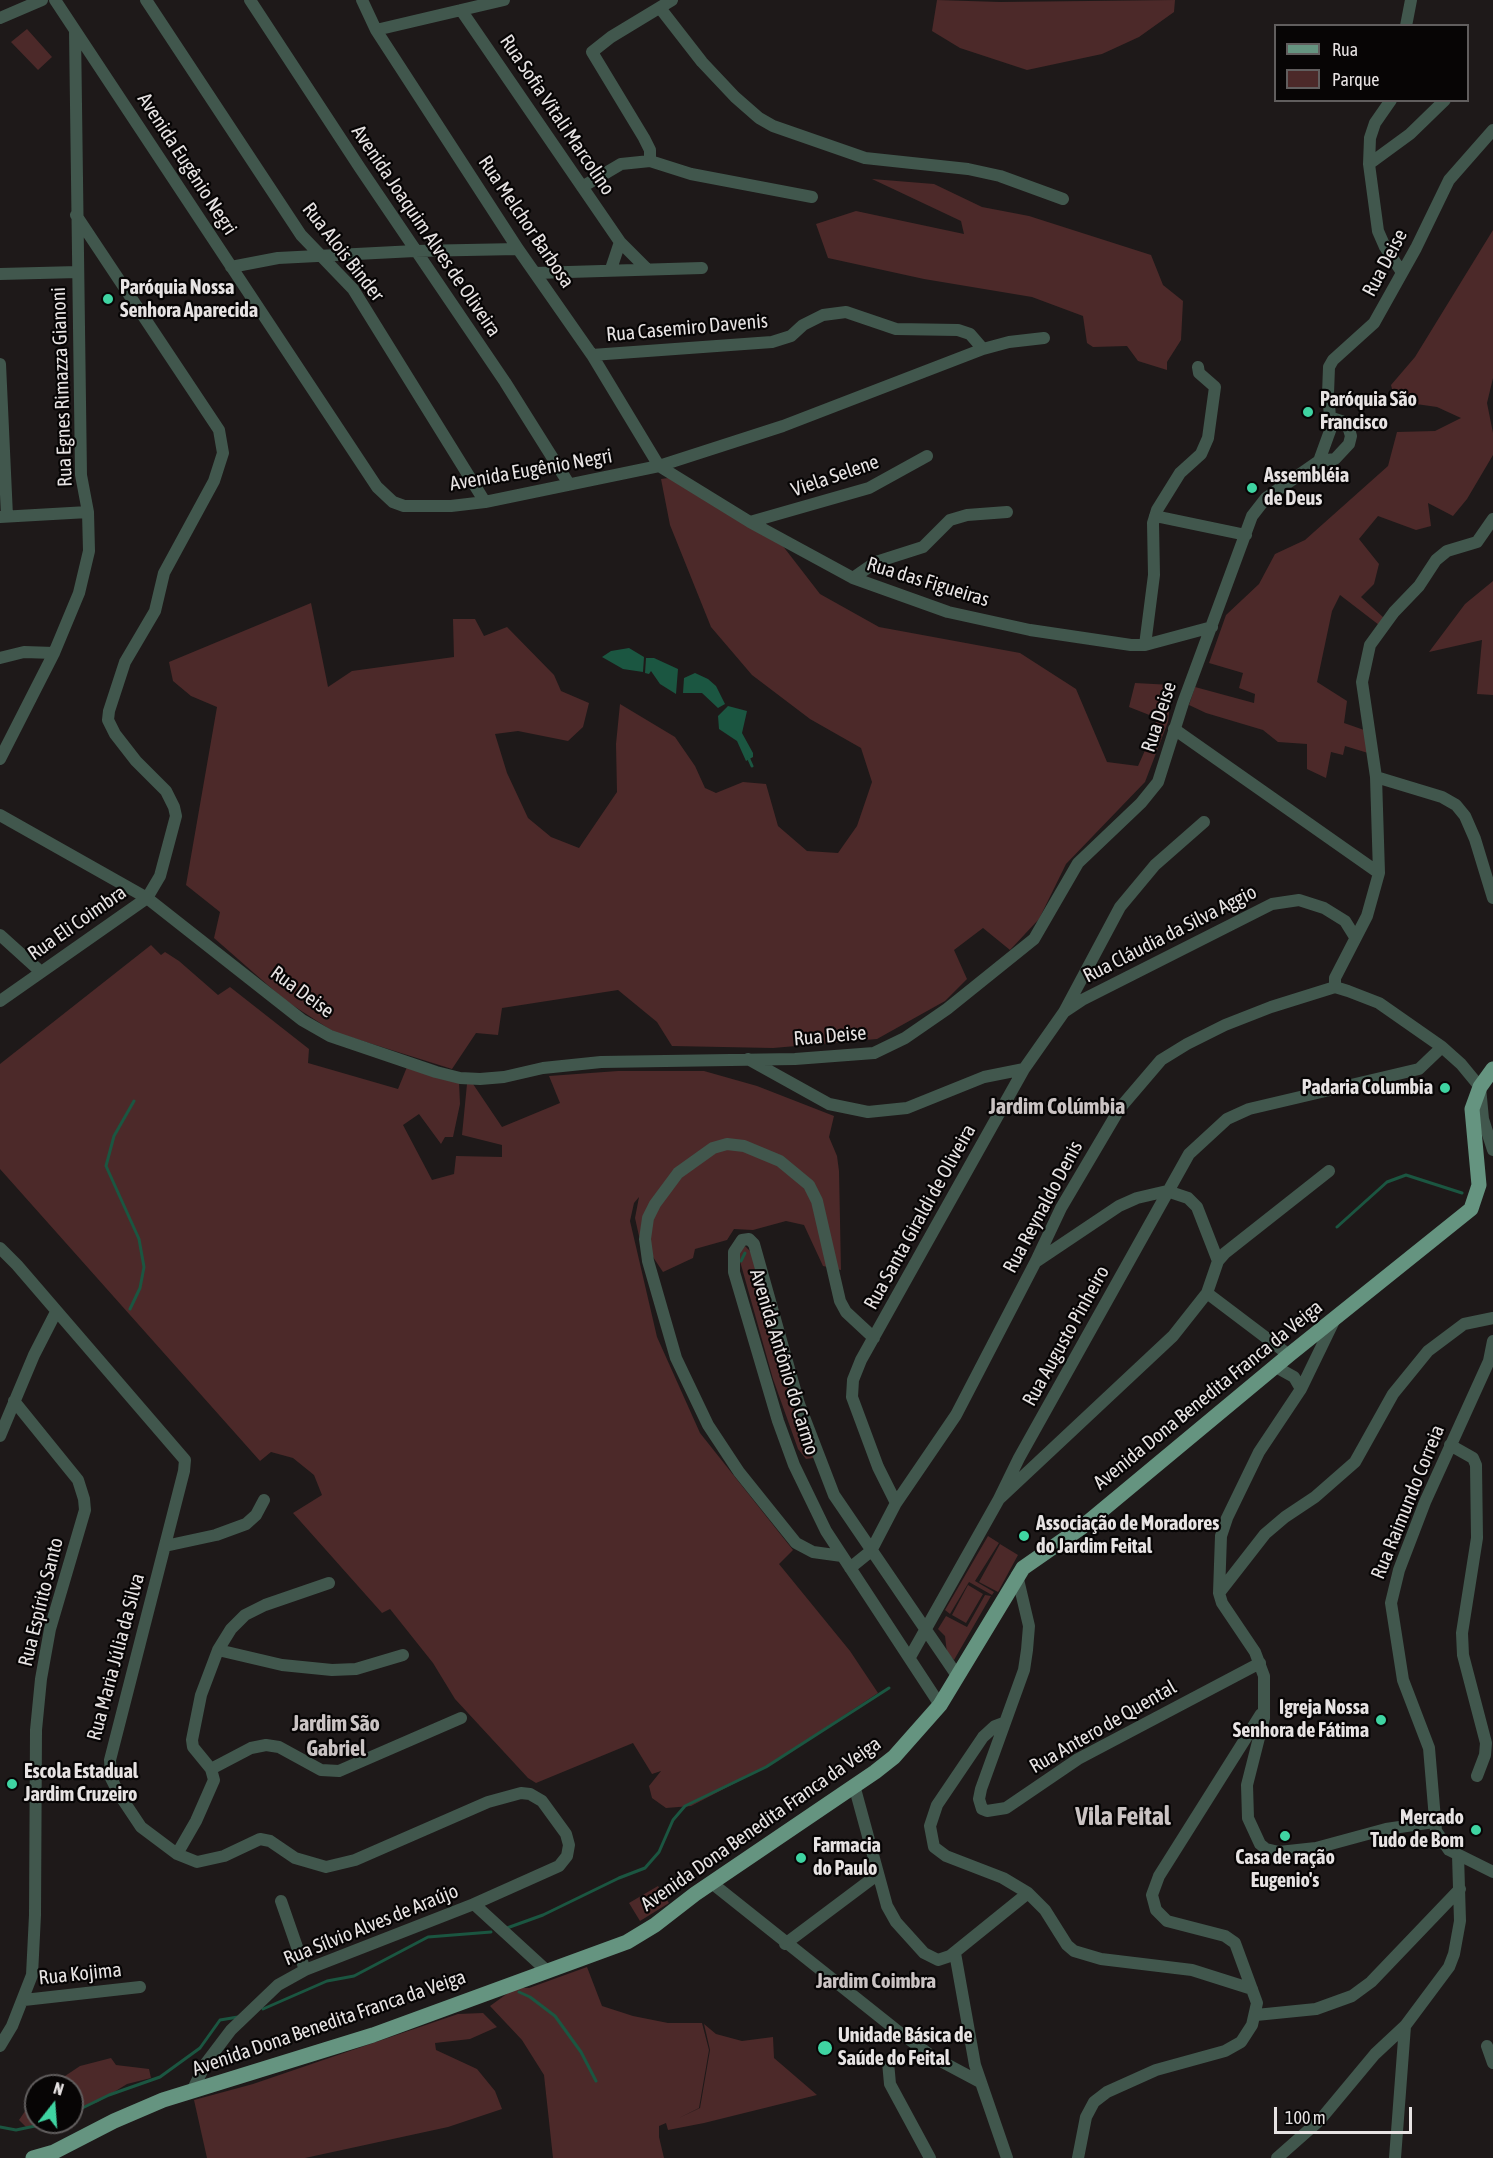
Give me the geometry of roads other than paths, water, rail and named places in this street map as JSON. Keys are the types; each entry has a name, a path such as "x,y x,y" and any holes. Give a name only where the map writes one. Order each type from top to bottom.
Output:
{"main road":[{"name":"Avenida Dona Benedita Franca da Veiga","path":"33,2158 54,2155 114,2121 192,2091 373,2035 627,1942 894,1757 940,1705 1017,1575 1082,1527 1289,1355 1471,1209 1479,1185 1472,1109 1480,1087 1493,1070"}],"street":[{"path":"0,18 42,0"},
{"name":"Avenida Eugênio Negri","path":"55,0 383,495 393,502 418,507 485,502 658,466 783,426 983,349 1009,342 1044,339"},
{"name":"Rua Alois Binder","path":"146,0 301,235 353,290 485,502"},
{"name":"Avenida Joaquim Alves de Oliveira","path":"250,0 505,382 569,484"},
{"name":"Rua Melchor Barbosa","path":"362,0 376,30 518,249 592,355 658,466"},
{"path":"376,30 504,0"},
{"path":"650,161 650,150 645,138 592,52 611,37 672,0"},
{"path":"1406,24 1410,0"},
{"path":"660,8 702,62 735,97 759,118 773,126 865,158 968,169 1000,176 1063,199"},
{"name":"Rua Sofia Vitali Marcolino","path":"461,10 620,242 647,269"},
{"name":"Rua Egnes Rimazza Gianoni","path":"0,759 54,653 87,570 89,551 88,512 81,475 75,30"},
{"path":"1390,102 1375,123 1370,138 1369,164 1378,231 1401,271"},
{"path":"1369,164 1410,134 1443,102"},
{"name":"Rua Deise","path":"1319,461 1331,428 1329,367 1333,360 1374,323 1401,271 1416,248 1449,180 1493,130"},
{"path":"582,187 621,164 650,161 690,174 813,197"},
{"path":"76,215 219,430 222,440 223,453 218,473 164,573 155,611 124,662 109,711 108,720 115,734 136,761 166,792 176,816 156,886 147,898"},
{"path":"611,269 620,242"},
{"path":"231,267 268,259 415,250 518,249"},
{"path":"535,273 702,268"},
{"path":"0,274 78,273"},
{"name":"Rua Casemiro Davenis","path":"592,355 772,342 790,336 823,315 846,312 897,329 935,332 958,330 970,334 983,349"},
{"path":"0,364 3,516 88,512"},
{"path":"1145,645 1154,575 1155,516 1168,489 1185,467 1201,454 1208,438 1215,387 1199,373 1198,366"},
{"name":"Rua Deise","path":"0,815 147,898 302,1020 350,1044 436,1072 459,1078 480,1079 504,1077 543,1068 601,1062 851,1057 874,1053 905,1038 963,996 1034,939 1078,863 1151,792 1158,782 1174,729 1259,505 1319,461 1335,459 1349,444 1351,436 1347,423 1329,417"},
{"name":"Viela Selene","path":"750,522 869,488 927,456"},
{"name":"Rua das Figueiras","path":"658,466 750,522 853,578 948,612 1004,625 1114,643 1145,645 1212,627"},
{"path":"853,578 876,562 923,547 950,520 967,515 1007,512"},
{"path":"1155,516 1246,535"},
{"path":"1493,519 1477,542 1447,551 1436,560 1419,586 1394,612 1370,645 1362,682 1376,777 1379,873 1370,908 1335,978 1335,987 1379,1003 1442,1047 1480,1087 1483,1119 1493,1150"},
{"path":"0,658 24,652 54,653"},
{"path":"1174,729 1379,873"},
{"path":"1376,777 1442,797 1456,805 1475,839 1493,898"},
{"name":"Rua Santa Giraldi de Oliveira","path":"896,1503 878,1467 852,1397 853,1380 1024,1068 1064,1012 1102,936 1137,884 1155,864 1204,822"},
{"name":"Rua Eli Coimbra","path":"0,1001 147,898"},
{"name":"Rua Cláudia da Silva Aggio","path":"1064,1012 1082,1000 1272,904 1299,900 1324,908 1345,921 1355,937"},
{"path":"0,935 41,972"},
{"name":"Rua Reynaldo Denis","path":"850,1568 871,1551 896,1503 956,1415 1036,1262 1061,1208 1120,1108 1161,1060 1225,1025 1335,987"},
{"name":"Rua Augusto Pinheiro","path":"910,1658 1189,1154 1227,1119 1249,1109 1419,1069 1442,1047"},
{"path":"748,1059 829,1104 868,1112 907,1108 984,1077 1024,1068"},
{"path":"842,1556 813,1552 796,1543 740,1472 708,1425 676,1358 648,1261 645,1239 648,1218 655,1204 678,1173 713,1148 727,1144 744,1146 780,1161 809,1185 817,1201 840,1301 854,1320 874,1338"},
{"path":"999,1499 1042,1457 1152,1359 1207,1293 1218,1261 1238,1240 1329,1171"},
{"path":"1036,1262 1119,1206 1137,1198 1167,1191 1188,1198 1197,1207 1218,1261"},
{"name":"Avenida Antônio do Carmo","path":"940,1705 842,1556 813,1505 778,1421 734,1272 734,1252 742,1240 749,1239 758,1254 799,1404 834,1495 958,1677"},
{"path":"0,1248 56,1312 0,1436"},
{"path":"1207,1293 1289,1355"},
{"name":"Rua Maria Júlia da Silva","path":"56,1312 183,1455 184,1471 116,1732 110,1769 126,1808 141,1827 177,1854 197,1862 207,1861 256,1839 265,1839 295,1858 326,1867 355,1860 488,1802 521,1793 530,1794 542,1801 566,1834 569,1851 564,1862 559,1866"},
{"path":"1335,1318 1301,1389 1259,1452 1227,1518 1221,1536 1218,1562 1219,1593 1222,1603 1260,1663 1264,1676 1265,1708 1262,1734 1247,1785 1248,1818 1254,1834 1266,1849 1279,1852 1316,1848 1386,1829 1434,1822 1440,1839 1458,1855 1493,1872"},
{"path":"1219,1593 1265,1534 1285,1517 1316,1497 1355,1462 1393,1394 1428,1351 1464,1324 1493,1318"},
{"name":"Rua Raimundo Correia","path":"1434,1822 1431,1757 1424,1732 1403,1680 1391,1603 1399,1570 1450,1445 1489,1361 1493,1341"},
{"path":"1276,1367 1294,1377 1301,1389"},
{"name":"Rua Espírito Santo","path":"0,2046 24,2000 32,1975 36,1730 41,1679 50,1629 85,1510 78,1480 14,1401"},
{"path":"1027,1445 1032,1453 1042,1457"},
{"path":"1450,1445 1473,1458 1476,1465 1477,1538 1462,1634 1464,1655 1486,1743 1485,1755 1477,1776"},
{"path":"165,1546 216,1535 246,1524 256,1515 264,1500"},
{"path":"1017,1575 1026,1611 1029,1638 1024,1670 1003,1723 995,1726 983,1737 948,1787 933,1815 931,1842 938,1851 1003,1878 1028,1893 1045,1910 1067,1945 1074,1951 1101,1959 1192,1970 1252,1989"},
{"path":"212,1775 193,1747 192,1740 201,1695 218,1650 231,1629 245,1615 265,1605 329,1583"},
{"path":"218,1650 282,1665 332,1670 356,1669 403,1655"},
{"name":"Rua Antero de Quental","path":"1003,1723 979,1799 982,1809 987,1811 1006,1808 1078,1759 1260,1663"},
{"path":"1078,2158 1086,2117 1094,2102 1107,2092 1156,2070 1225,2051 1241,2042 1256,2015 1257,2003 1240,1953 1233,1940 1167,1921 1156,1910 1152,1895 1160,1876 1246,1742 1265,1708"},
{"path":"177,1854 196,1821 212,1775 250,1748 266,1745 279,1747 314,1767 339,1771 461,1718"},
{"path":"854,1785 887,1906 896,1922 924,1953 938,1959 955,1953 1028,1893"},
{"path":"1277,2158 1320,2120 1375,2054 1405,2026 1444,1974 1454,1954 1460,1921 1458,1855"},
{"name":"Rua Sílvio Alves de Araújo","path":"192,2091 206,2064 231,2030 278,1985 305,1970 474,1904 559,1866"},
{"path":"785,1944 877,1875"},
{"path":"713,1884 785,1944 933,2057 980,2082"},
{"path":"1256,2015 1316,2009 1352,1996 1371,1982 1460,1890"},
{"path":"280,1901 305,1970"},
{"name":"Rua Sílvio Alves de Araújo","path":"474,1904 546,1970"},
{"path":"955,1953 980,2082 1007,2158"},
{"name":"Rua Kojima","path":"24,2000 140,1987"},
{"path":"1395,2158 1405,2026"},
{"path":"1487,2046 1493,2063"},
{"path":"888,2062 890,2084 930,2158"}],"waterway":[{"path":"748,757 752,766"},
{"path":"130,1309 140,1288 144,1267 139,1239 106,1166 114,1136 134,1101"},
{"path":"1337,1227 1387,1182 1406,1175 1462,1193"},
{"path":"741,1261 745,1253"},
{"path":"507,1928 543,1915 645,1868 659,1852 673,1820 685,1806 766,1767 889,1688"},
{"path":"263,2009 327,1981 354,1976 428,1937 491,1932"},
{"path":"519,1992 530,1997 555,2016 581,2052 596,2081"},
{"path":"84,2107 109,2095 160,2077 200,2048 220,2020 238,2017"},
{"path":"0,2127 16,2130 24,2128"}],"place":[{"name":"Paróquia Nossa Senhora Aparecida","path":"108,299"},
{"name":"Paróquia São Francisco","path":"1308,412"},
{"name":"Assembléia de Deus","path":"1252,488"},
{"name":"Padaria Columbia","path":"1445,1088"},
{"name":"Associação de Moradores do Jardim Feital","path":"1024,1536"},
{"name":"Igreja Nossa Senhora de Fátima","path":"1381,1720"},
{"name":"Escola Estadual Jardim Cruzeiro","path":"12,1784"},
{"name":"Mercado Tudo de Bom","path":"1476,1830"},
{"name":"Casa de ração Eugenio's","path":"1285,1836"},
{"name":"Farmacia do Paulo","path":"801,1858"},
{"name":"Unidade Básica de Saúde do Feital","path":"825,2048"}],"district":[{"name":"Jardim Colúmbia","path":"1057,1107"},
{"name":"Jardim São Gabriel","path":"336,1736"},
{"name":"Vila Feital","path":"1123,1817"},
{"name":"Jardim Coimbra","path":"876,1981"}]}
